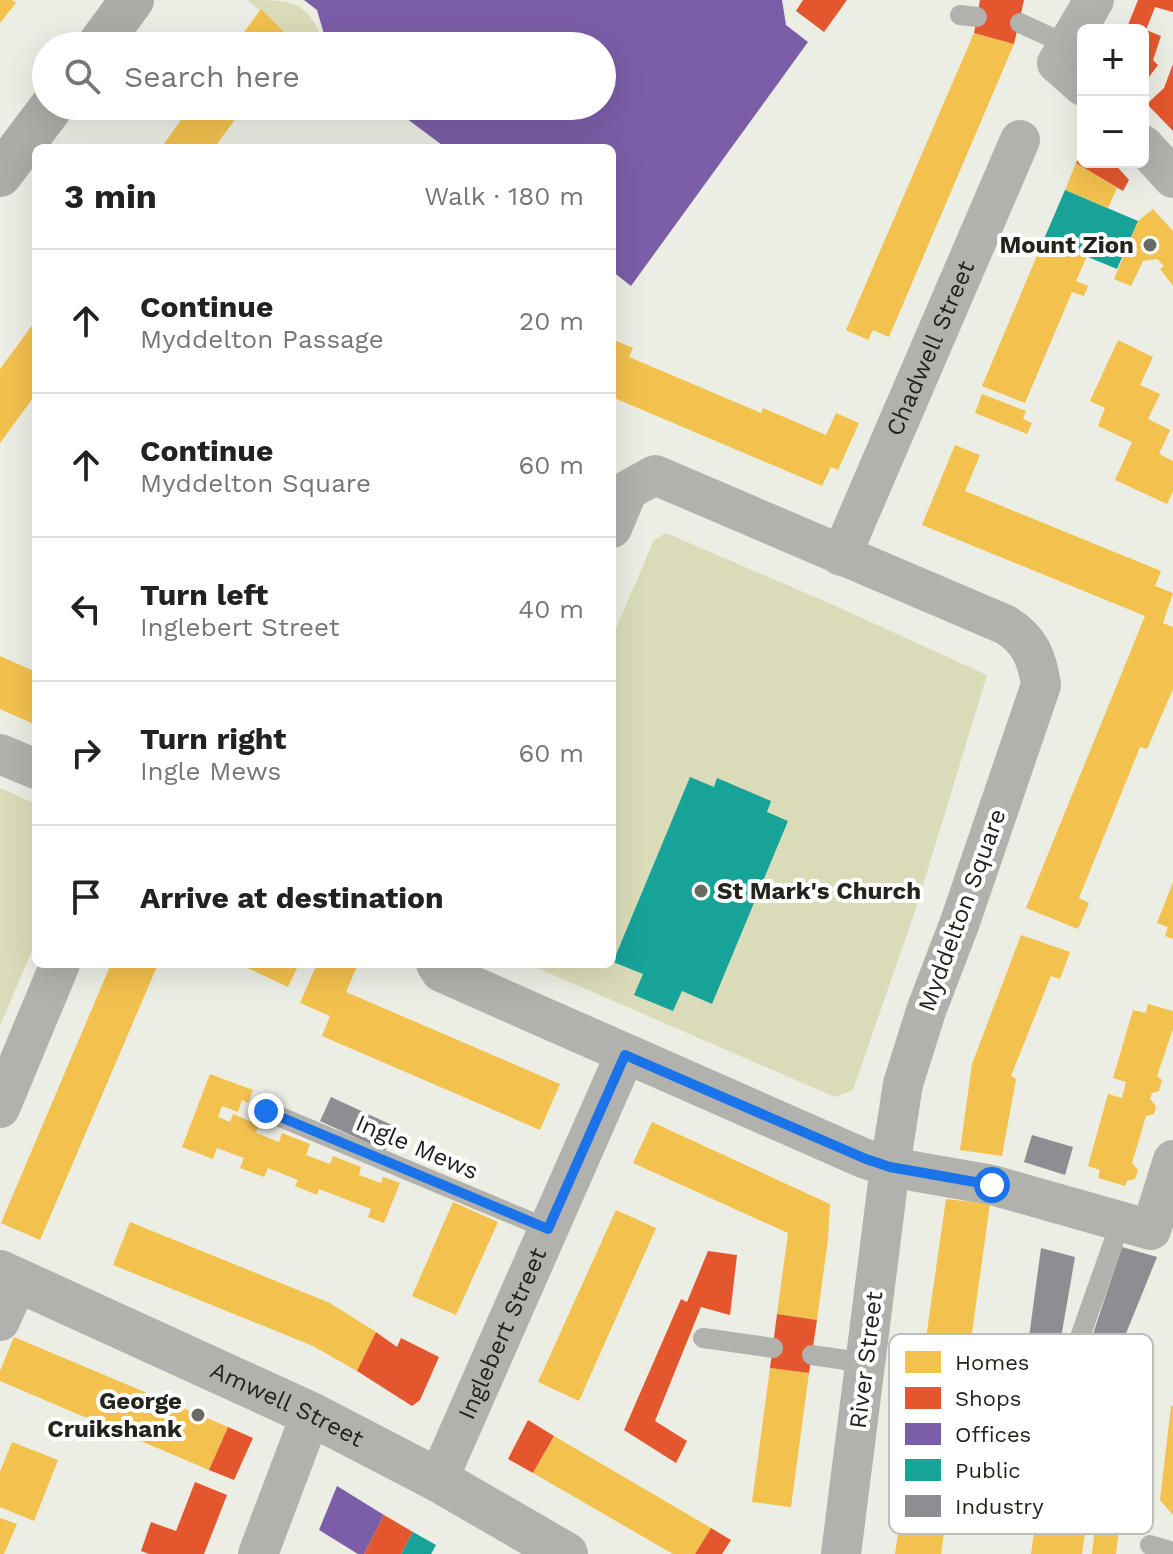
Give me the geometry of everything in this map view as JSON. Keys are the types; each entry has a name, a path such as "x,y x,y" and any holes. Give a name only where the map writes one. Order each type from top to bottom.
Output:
{"highway":[{"path":"108,32 132,0"},
{"path":"0,175 41,120"}],"street":[{"path":"1069,65 1094,0"},
{"name":"Chadwell Street","path":"841,556 1020,140"},
{"path":"1149,152 1173,178"},
{"name":"Myddelton Square","path":"616,518 628,490 655,475 1006,625 1021,634 1032,649 1041,685 903,1084 890,1167"},
{"path":"0,754 32,767"},
{"path":"0,1108 58,968"},
{"path":"438,968 441,972 625,1055 890,1167 992,1185 1151,1230 1173,1160"},
{"name":"Inglebert Street","path":"438,1480 625,1055"},
{"name":"River Street","path":"841,1554 890,1167"},
{"path":"0,1321 9,1276"},
{"name":"Amwell Street","path":"9,1276 311,1414 438,1480 566,1554"},
{"path":"258,1554 311,1414"}],"lane":[{"path":"1020,23 1069,65"},
{"name":"Ingle Mews","path":"266,1111 548,1229"},
{"path":"1081,1334 1121,1221"},
{"path":"703,1338 773,1348"},
{"path":"812,1355 866,1363"},
{"path":"1150,1545 1173,1552"}],"green space":[{"path":"248,0 293,4 308,14 319,32 283,32"},
{"path":"666,533 987,675 916,908 853,1090 835,1097 537,968 616,968 616,629 654,540"},
{"path":"0,788 32,802 32,950 0,1026"}],"building: Homes":[{"path":"0,0 16,3 0,23"},
{"path":"261,9 284,32 244,32"},
{"path":"974,33 1014,44 889,337 873,330 868,340 846,330"},
{"path":"181,120 235,120 217,144 164,144"},
{"path":"1076,163 1077,168 1084,168 1117,188 1108,208 1065,190"},
{"name":"Mount Zion","path":"1153,209 1173,231 1173,286 1160,269 1164,266 1157,259 1143,261 1131,286 1114,279 1138,221"},
{"path":"1044,239 1087,256 1076,281 1088,286 1084,296 1072,292 1025,403 982,386"},
{"path":"32,325 32,399 0,443 0,369"},
{"path":"1118,340 1153,357 1140,385 1160,394 1148,419 1170,430 1159,454 1173,461 1173,491 1167,504 1115,480 1132,442 1098,426 1105,408 1090,401"},
{"path":"616,341 633,348 629,357 761,413 763,408 826,435 836,413 859,423 838,470 831,467 822,486 616,399"},
{"path":"982,394 1026,411 1023,419 1032,423 1027,434 975,413"},
{"path":"955,445 980,455 965,491 1161,571 1155,586 1173,593 1163,623 1173,627 1173,689 1147,749 1140,747 1079,898 1089,903 1078,929 1026,908 1145,616 922,525"},
{"path":"0,656 32,670 32,723 0,709"},
{"path":"1173,882 1173,939 1165,936 1168,927 1157,923"},
{"path":"1021,935 1070,952 1060,979 1051,976 1011,1076 1016,1079 1002,1156 960,1150 972,1064"},
{"path":"109,968 156,968 40,1240 1,1223"},
{"path":"248,968 297,968 288,987"},
{"path":"315,968 356,968 346,992 560,1084 540,1130 322,1036 330,1016 300,1003"},
{"path":"1148,1004 1173,1011 1173,1029 1157,1076 1162,1080 1159,1091 1152,1093 1150,1099 1156,1106 1154,1114 1146,1116 1132,1163 1138,1170 1135,1179 1127,1181 1125,1186 1098,1178 1100,1170 1088,1166 1108,1094 1122,1098 1126,1082 1113,1078 1133,1010 1146,1013"},
{"path":"210,1074 253,1090 248,1103 242,1100 238,1112 222,1106 218,1117 230,1122 233,1114 259,1125 256,1133 279,1142 282,1133 310,1144 306,1155 330,1164 333,1156 361,1167 359,1175 381,1183 383,1177 400,1183 384,1223 368,1217 371,1209 319,1189 317,1195 295,1186 298,1180 268,1168 264,1177 240,1168 244,1158 217,1148 213,1159 182,1147"},
{"path":"652,1122 830,1204 817,1320 777,1314 788,1233 633,1163"},
{"path":"946,1199 990,1204 972,1334 927,1334"},
{"path":"453,1202 498,1222 456,1315 412,1296"},
{"path":"616,1210 656,1228 579,1401 538,1382"},
{"path":"130,1222 330,1303 376,1332 357,1371 313,1346 113,1265"},
{"path":"14,1337 228,1427 209,1470 0,1381 0,1371"},
{"path":"770,1368 809,1373 791,1507 752,1502"},
{"path":"1173,1406 1173,1515 1160,1500"},
{"path":"554,1436 711,1528 695,1554 673,1554 533,1473"},
{"path":"12,1442 58,1460 34,1521 0,1507 0,1472"},
{"path":"0,1518 17,1524 4,1554 0,1554"},
{"path":"898,1534 944,1534 941,1554 895,1554"},
{"path":"1034,1534 1085,1534 1082,1554 1031,1554"},
{"path":"1094,1534 1118,1534 1116,1554 1092,1554"}],"building: Shops":[{"path":"803,0 847,0 824,32 796,11"},
{"path":"980,0 1024,0 1014,44 974,33"},
{"path":"1138,0 1173,0 1173,12 1155,7 1148,24 1128,24"},
{"path":"1149,31 1161,36 1153,60 1158,65 1149,77"},
{"path":"1173,64 1173,131 1149,106 1149,102 1164,88"},
{"path":"1084,168 1118,168 1129,180 1123,191"},
{"path":"708,1251 737,1255 730,1315 701,1307 655,1421 687,1441 676,1463 624,1430 681,1299 687,1302"},
{"path":"777,1314 817,1320 809,1373 770,1368"},
{"path":"376,1332 397,1347 401,1338 439,1357 420,1400 412,1406 357,1371"},
{"path":"528,1420 554,1436 533,1473 508,1459"},
{"path":"228,1427 253,1438 234,1480 209,1470"},
{"path":"195,1482 227,1495 204,1554 149,1554 141,1551 151,1522 176,1531"},
{"path":"384,1515 413,1532 401,1554 364,1554"},
{"path":"711,1528 731,1540 722,1554 695,1554"}],"building: Offices":[{"path":"304,0 782,0 786,25 808,42 631,286 616,274 616,144 441,144 409,120 616,120 616,32 323,32 317,10"},
{"path":"337,1486 384,1515 364,1554 358,1554 319,1530"}],"building: Public":[{"path":"1065,190 1138,221 1117,269 1044,239"},
{"name":"St Mark's Church","path":"690,777 714,787 717,778 771,801 767,812 788,821 712,1004 682,991 673,1011 634,995 643,974 616,963 616,955"},
{"path":"413,1532 436,1545 431,1554 401,1554"}],"building: Industry":[{"path":"331,1097 396,1127 385,1151 320,1121"},
{"path":"1032,1135 1073,1147 1065,1175 1024,1162"},
{"path":"1122,1247 1157,1257 1126,1334 1093,1334"},
{"path":"1041,1248 1075,1257 1062,1334 1029,1334"}],"place":[{"name":"Mount Zion","path":"1150,245"},
{"name":"St Mark's Church","path":"701,891"},
{"name":"George Cruikshank","path":"198,1415"}],"route":[{"path":"266,1111 548,1229 625,1055 866,1159 890,1167 992,1185"}]}
